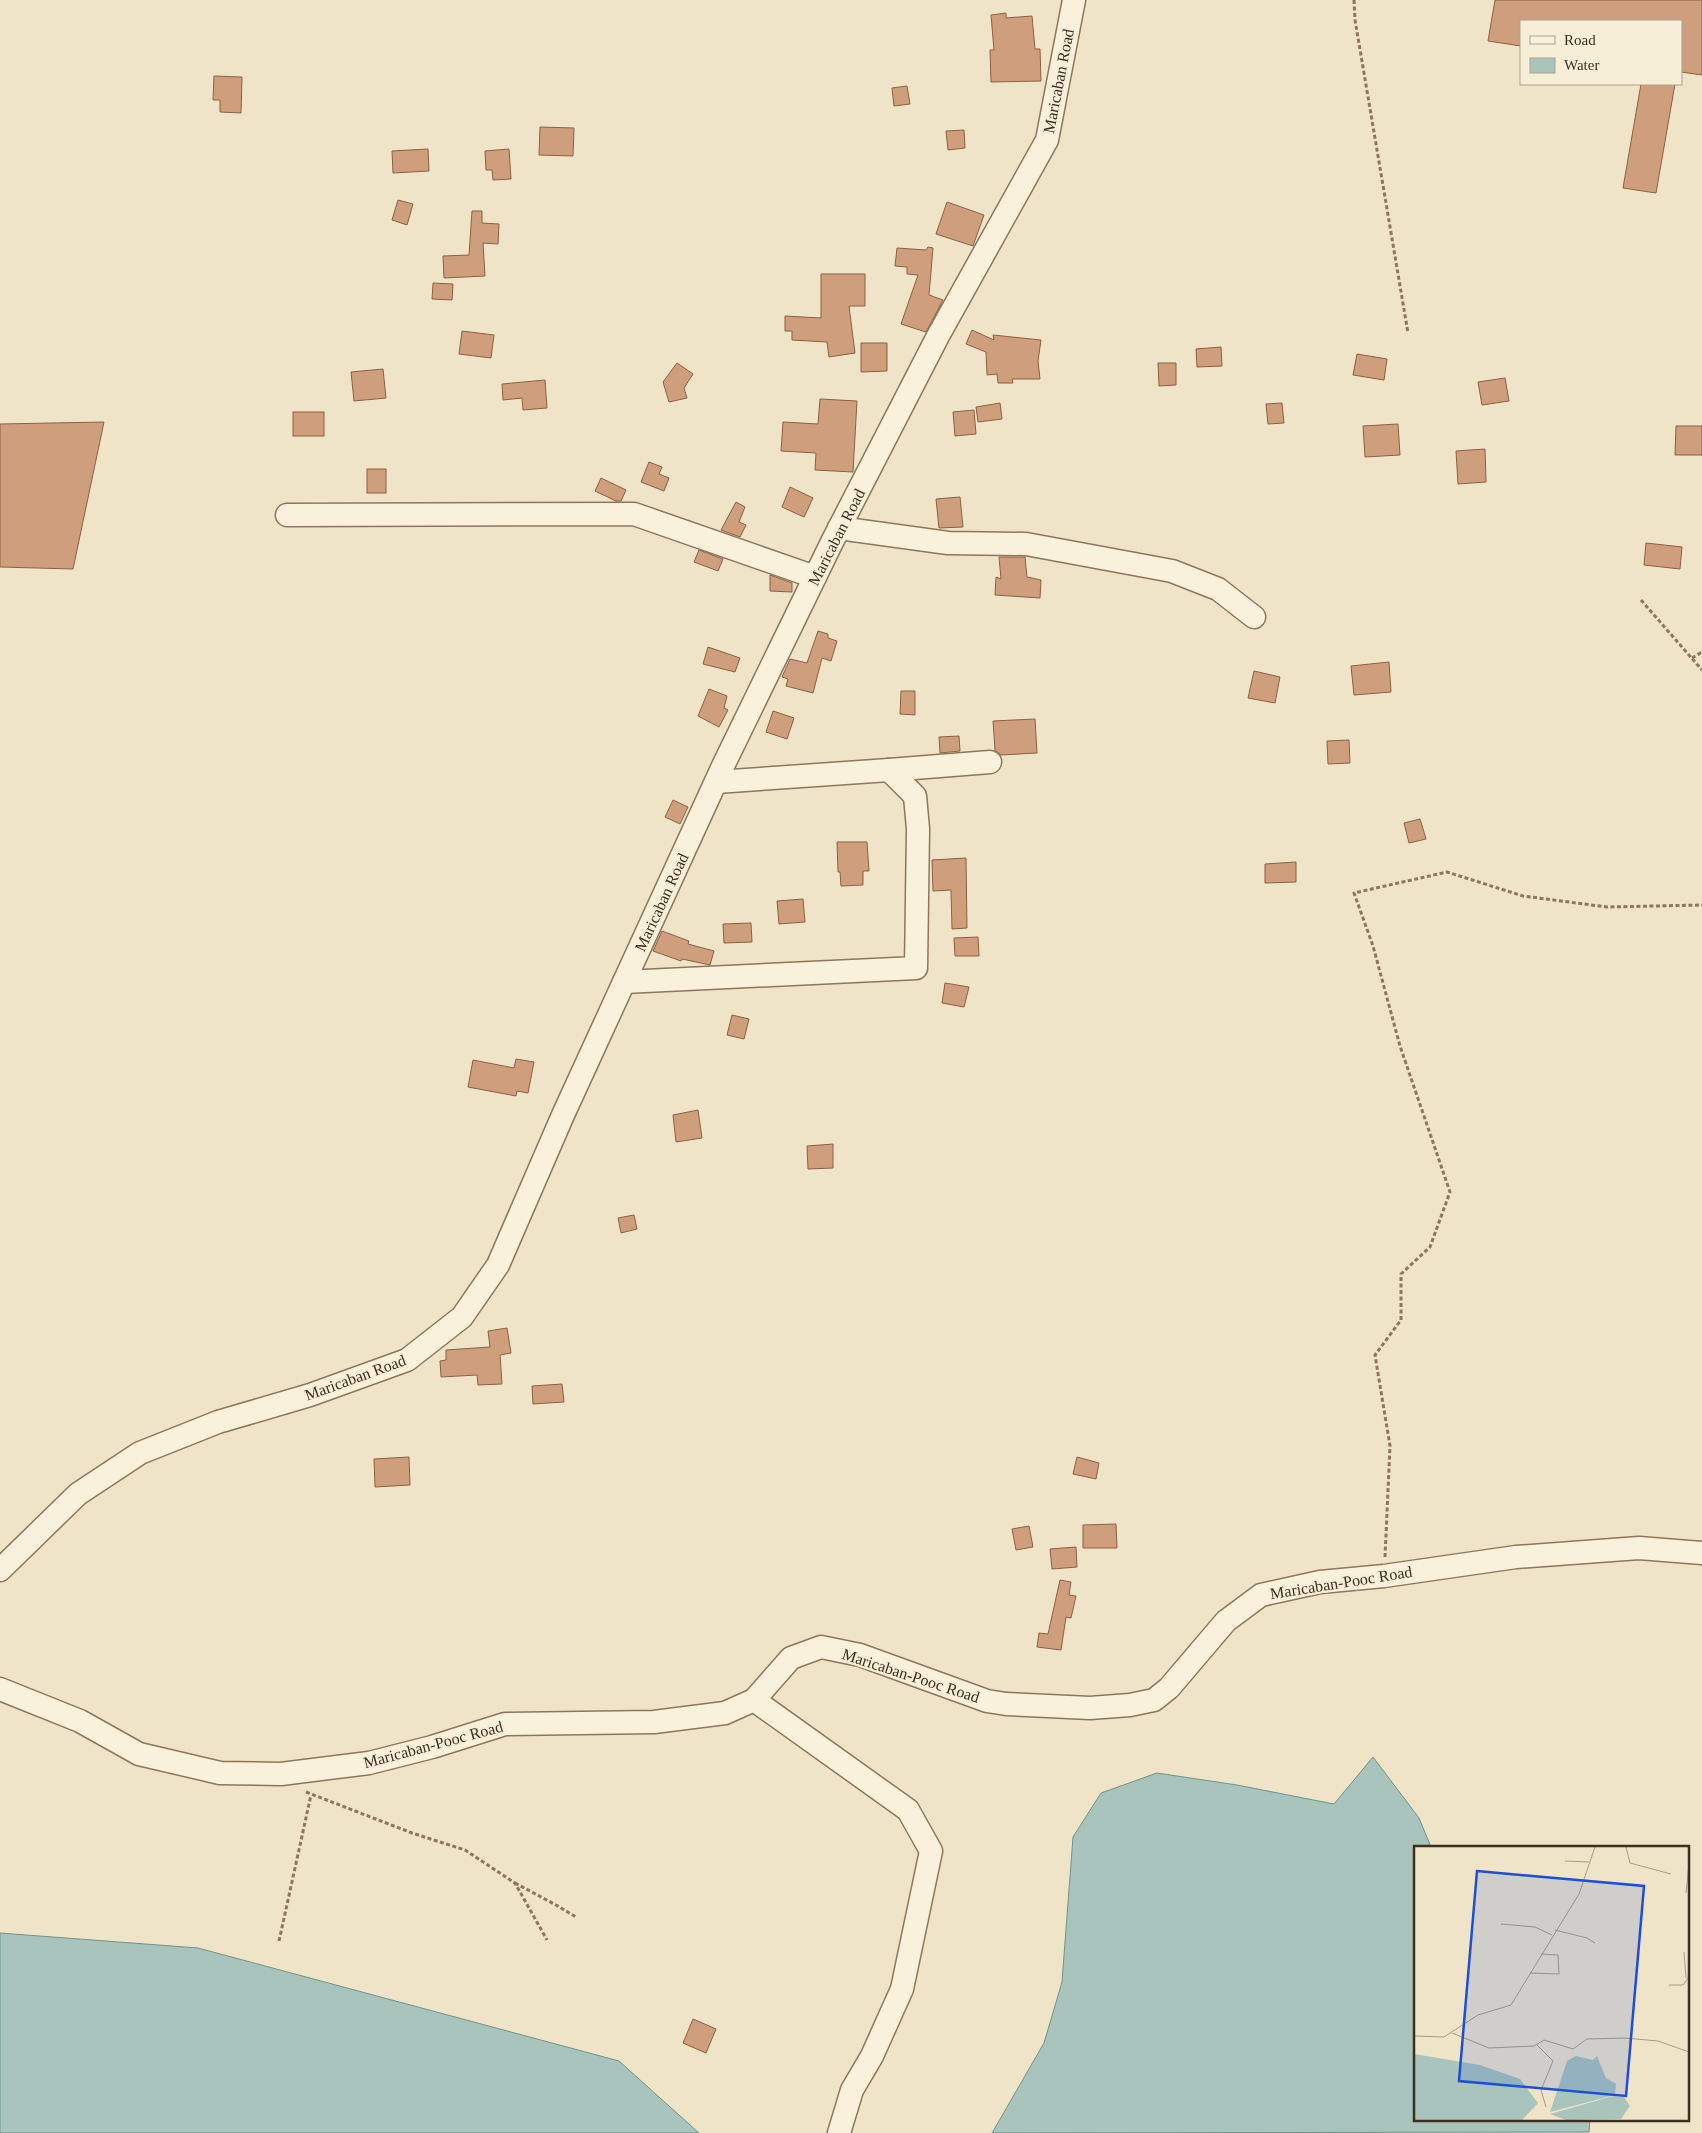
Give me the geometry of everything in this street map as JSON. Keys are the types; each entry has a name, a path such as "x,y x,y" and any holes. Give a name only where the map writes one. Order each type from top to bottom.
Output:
{"street":[{"name":"Maricaban Road","path":"0,1570 78,1494 140,1453 218,1422 310,1395 406,1360 462,1317 498,1265 563,1115 716,782 839,528 938,336 1048,140 1074,0"},
{"path":"287,514 634,514 815,578"},
{"path":"839,528 948,543 1026,544 1172,571 1218,589 1254,617"},
{"path":"716,782 990,762"},
{"path":"624,982 916,968 918,828 915,796 889,770"},
{"name":"Maricaban-Pooc Road","path":"0,1689 80,1721 139,1754 220,1773 281,1774 369,1763 432,1747 505,1724 654,1722 725,1713 754,1700 791,1658 822,1647 860,1655 987,1700 1006,1704 1090,1708 1130,1705 1154,1700 1169,1688 1226,1621 1260,1595 1320,1582 1384,1576 1535,1555 1639,1548 1702,1553"},
{"path":"754,1700 908,1810 931,1851 902,1989 872,2056 852,2090 839,2133"}],"path":[{"path":"1354,0 1408,333"},
{"path":"1641,600 1702,670"},
{"path":"1692,658 1702,652"},
{"path":"1384,1576 1390,1446 1375,1355 1401,1320 1401,1274 1430,1247 1450,1192 1400,1046 1373,946 1354,893 1447,872 1523,896 1607,907 1702,905"},
{"path":"281,1774 310,1795 412,1833 465,1850 514,1883 576,1917"},
{"path":"279,1941 310,1795"},
{"path":"514,1883 547,1940"}],"water":[{"path":"1373,1757 1419,1818 1431,1846 1414,1846 1414,2120 1590,2120 1589,2132 992,2133 1044,2043 1062,1982 1073,1837 1101,1793 1157,1773 1237,1785 1334,1804"},
{"path":"0,1933 198,1948 619,2061 699,2133 0,2133"}],"building":[{"path":"1495,0 1702,0 1702,75 1682,72 1682,20 1520,20 1520,46 1488,41"},
{"path":"1006,13 1006,18 1032,16 1035,49 1040,49 1041,81 991,82 990,50 994,50 991,15"},
{"path":"214,76 242,77 241,113 220,112 220,100 213,100"},
{"path":"1641,85 1675,85 1656,193 1623,188"},
{"path":"907,86 910,104 894,106 892,88"},
{"path":"540,127 574,128 573,156 539,155"},
{"path":"964,130 965,148 948,150 946,131"},
{"path":"428,149 429,171 393,173 392,151"},
{"path":"509,149 511,179 493,180 492,170 486,170 485,151"},
{"path":"398,200 413,204 407,225 392,220"},
{"path":"947,202 984,215 973,246 936,234"},
{"path":"472,211 482,211 482,223 499,224 498,244 483,243 485,276 444,278 443,256 469,255"},
{"path":"928,247 933,248 929,295 943,300 926,332 901,324 918,275 907,274 907,267 895,266 897,248 926,250"},
{"path":"821,274 865,274 865,306 849,306 855,353 829,357 827,342 792,340 792,331 785,331 785,316 821,318"},
{"path":"433,283 453,284 452,300 432,299"},
{"path":"972,330 994,340 993,335 1041,340 1038,361 1040,379 1012,379 1013,383 998,383 997,374 987,375 986,352 966,344"},
{"path":"462,331 494,335 491,358 459,354"},
{"path":"861,343 887,343 887,371 861,372"},
{"path":"1221,347 1222,366 1197,367 1196,349"},
{"path":"1357,354 1387,359 1384,380 1353,375"},
{"path":"677,363 693,374 684,388 687,398 669,402 663,382"},
{"path":"1158,363 1176,363 1176,385 1159,386"},
{"path":"383,369 386,398 354,401 351,372"},
{"path":"1505,378 1509,401 1482,405 1478,382"},
{"path":"545,380 547,408 523,410 522,398 503,400 502,384"},
{"path":"820,399 857,401 853,472 815,470 816,453 781,451 783,422 818,424"},
{"path":"1000,403 1002,419 978,422 976,407"},
{"path":"1282,403 1284,423 1268,424 1266,404"},
{"path":"974,410 976,434 955,436 953,412"},
{"path":"293,412 324,412 324,436 293,436"},
{"path":"104,422 73,569 0,567 0,424"},
{"path":"1398,424 1400,455 1365,457 1363,426"},
{"path":"1676,426 1702,426 1702,455 1675,455"},
{"path":"1485,449 1486,482 1458,484 1456,451"},
{"path":"649,462 662,467 659,474 669,478 664,491 641,482"},
{"path":"367,469 386,469 386,493 367,493"},
{"path":"601,478 626,490 621,501 616,501 595,491"},
{"path":"790,487 813,498 804,517 782,507"},
{"path":"960,497 963,527 939,528 936,499"},
{"path":"736,502 745,507 739,522 746,525 740,537 721,530"},
{"path":"1646,543 1682,547 1680,569 1644,565"},
{"path":"699,550 723,559 718,571 694,562"},
{"path":"999,557 1025,557 1027,577 1041,580 1040,598 995,595 996,577 1001,579"},
{"path":"770,575 792,583 792,592 770,591"},
{"path":"818,631 828,634 828,638 837,641 831,661 822,658 813,693 786,686 788,679 782,677 790,659 807,663"},
{"path":"708,647 740,658 735,672 703,664"},
{"path":"1389,662 1391,692 1354,695 1351,666"},
{"path":"1254,671 1280,677 1275,703 1248,698"},
{"path":"709,689 727,696 724,708 728,710 719,727 698,716"},
{"path":"901,691 915,691 915,715 900,714"},
{"path":"773,711 794,718 787,739 766,732"},
{"path":"1035,719 1037,753 1001,755 995,750 993,721"},
{"path":"959,736 960,751 940,753 939,737"},
{"path":"1349,740 1350,763 1328,764 1327,741"},
{"path":"673,800 688,807 680,824 665,817"},
{"path":"1420,819 1426,839 1409,843 1404,823"},
{"path":"837,842 867,842 869,871 863,871 863,885 841,886 840,872 838,872"},
{"path":"966,858 967,928 952,929 951,890 933,891 932,860"},
{"path":"1296,862 1296,882 1265,883 1265,864"},
{"path":"803,899 805,922 779,924 777,901"},
{"path":"751,923 752,942 724,943 723,924"},
{"path":"662,931 689,941 688,944 714,951 710,965 682,959 681,961 653,951"},
{"path":"978,937 979,956 955,956 954,938"},
{"path":"945,983 969,987 964,1007 942,1003"},
{"path":"732,1015 749,1019 744,1039 727,1035"},
{"path":"516,1059 534,1062 528,1093 517,1091 516,1096 468,1087 473,1060 514,1068"},
{"path":"698,1110 702,1138 676,1142 673,1115"},
{"path":"833,1144 833,1168 808,1169 807,1146"},
{"path":"634,1215 637,1229 621,1233 618,1218"},
{"path":"507,1328 511,1353 500,1355 502,1384 478,1385 477,1375 441,1377 440,1361 446,1360 446,1350 490,1347 488,1331"},
{"path":"562,1384 564,1402 533,1404 532,1386"},
{"path":"409,1457 410,1485 375,1487 374,1459"},
{"path":"1077,1457 1099,1463 1096,1479 1073,1474"},
{"path":"1116,1524 1117,1548 1083,1548 1083,1525"},
{"path":"1029,1526 1033,1547 1016,1550 1012,1529"},
{"path":"1076,1547 1077,1567 1052,1569 1050,1549"},
{"path":"1060,1580 1071,1582 1069,1595 1076,1596 1071,1618 1066,1617 1061,1650 1037,1647 1039,1633 1048,1634"},
{"path":"693,2019 716,2029 706,2053 683,2043"}]}
